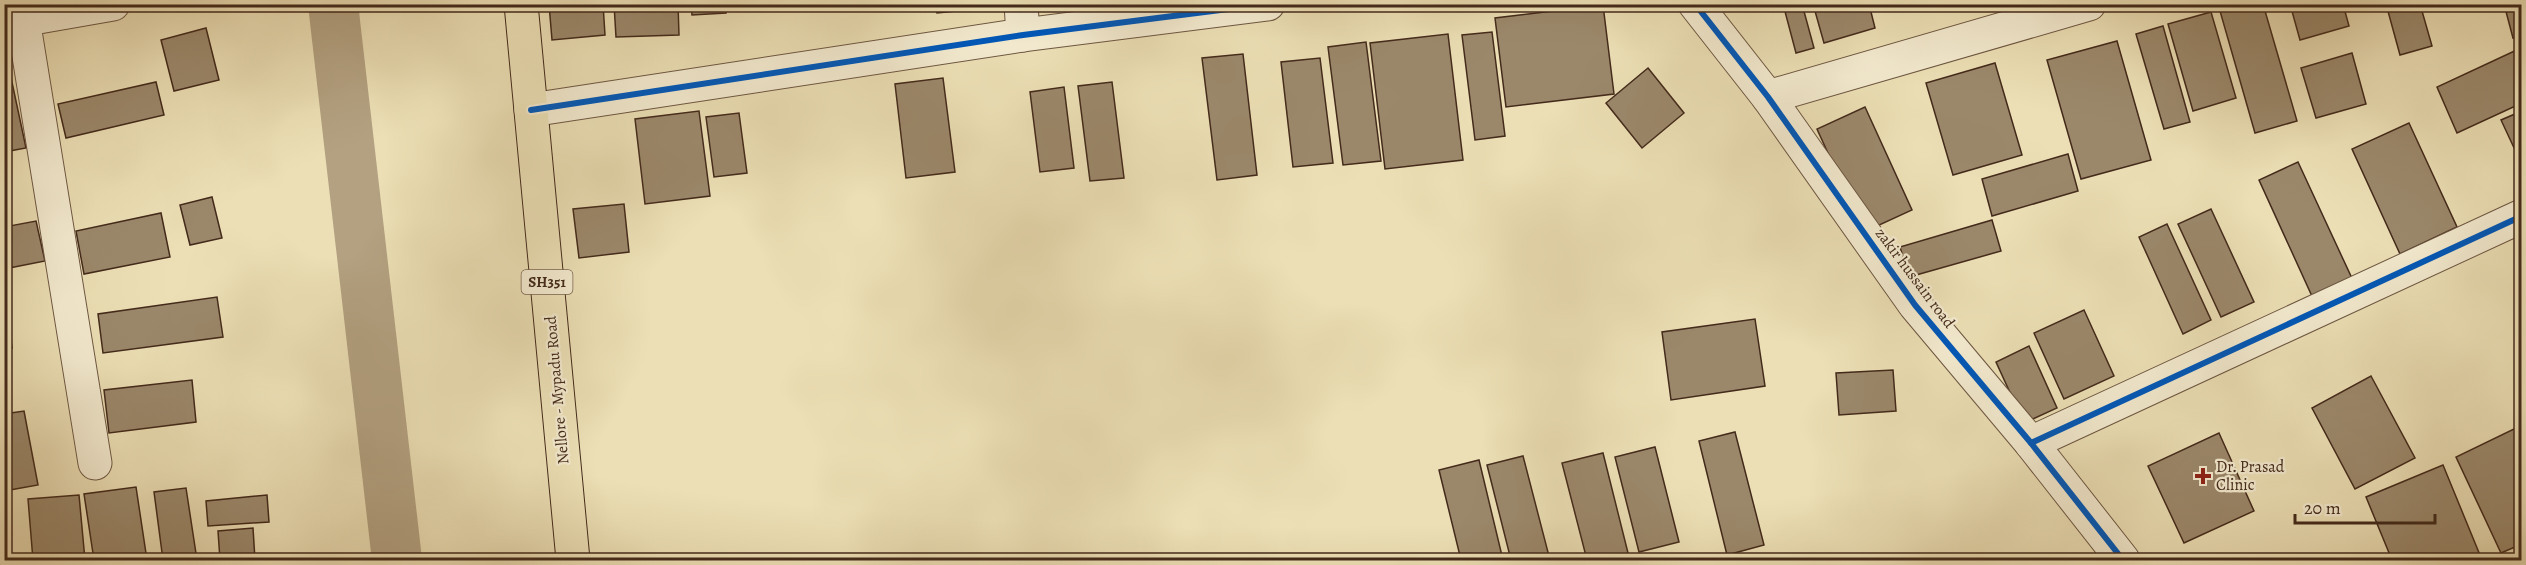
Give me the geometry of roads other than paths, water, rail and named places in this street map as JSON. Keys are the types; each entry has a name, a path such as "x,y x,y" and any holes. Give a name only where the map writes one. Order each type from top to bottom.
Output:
{"main road":[{"name":"Nellore - Mypadu Road","path":"521,4 573,561"}],"street":[{"path":"95,463 14,21 113,4"},
{"path":"531,110 1022,20 1268,4"},
{"name":"zakir hussain road","path":"1695,4 1768,97 1915,305 2031,443 2123,561"},
{"path":"1768,97 2090,4"},
{"path":"2031,443 2522,216"}],"waterway":[{"path":"333,4 397,560"}],"place":[{"name":"Dr. Prasad Clinic","path":"2203,476"}]}
